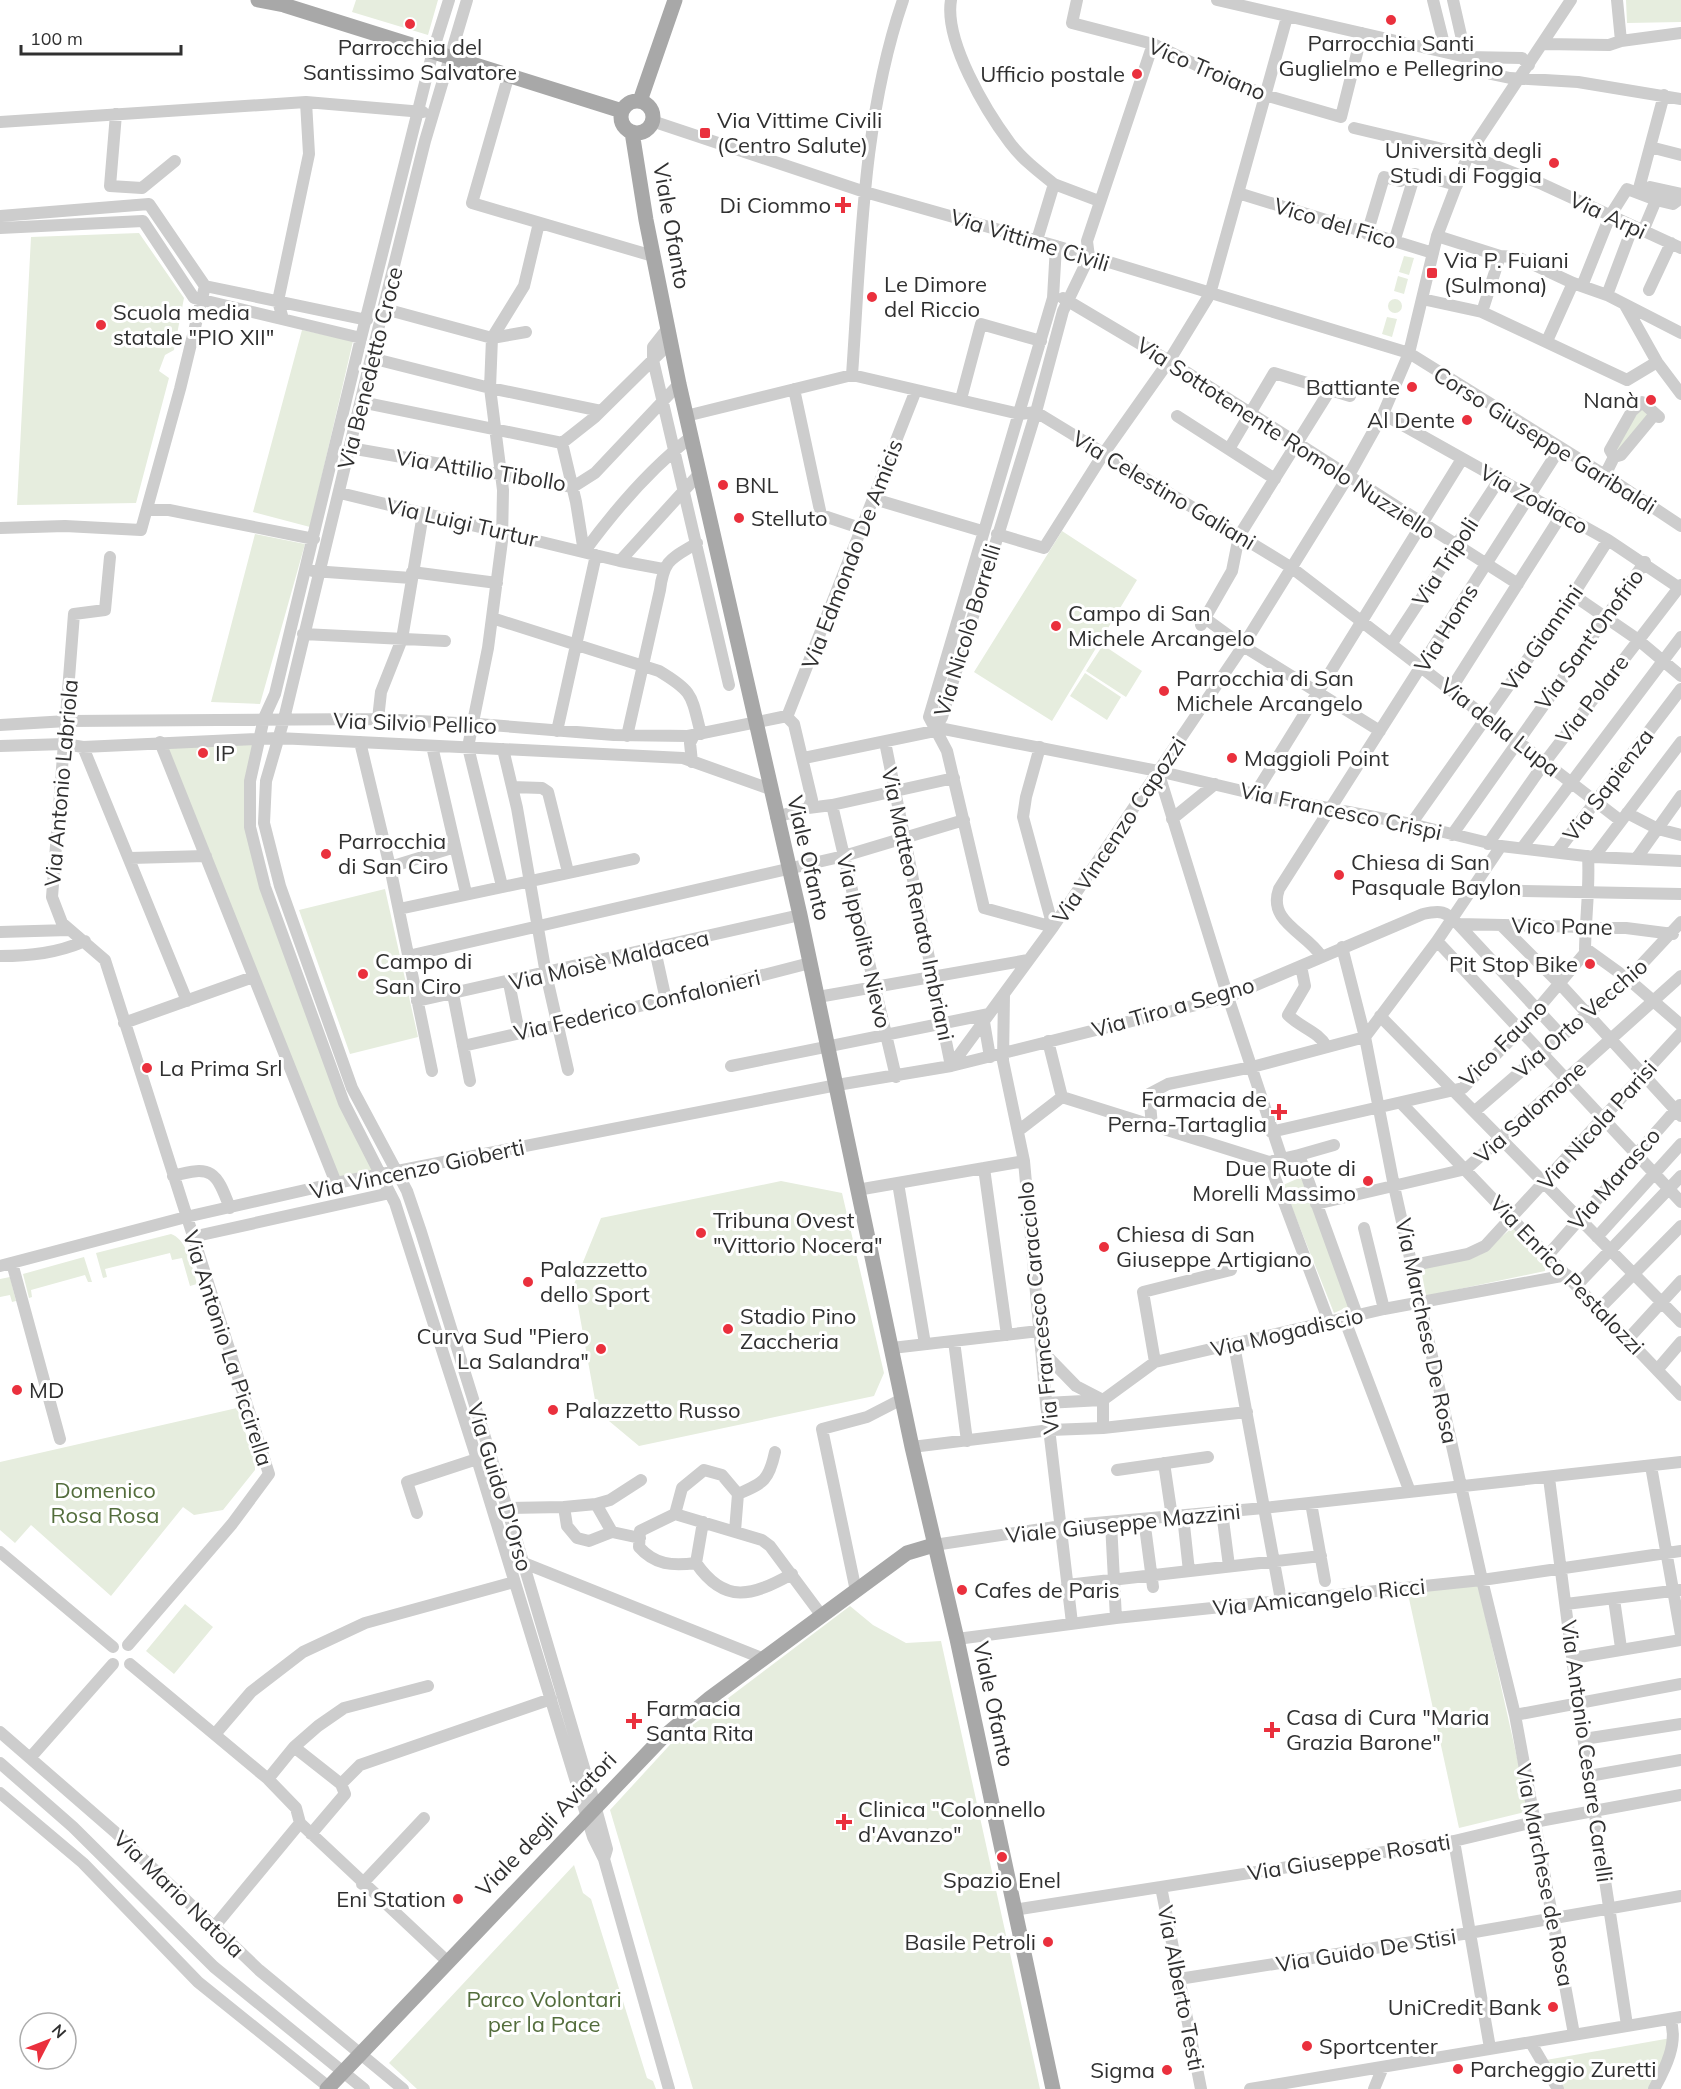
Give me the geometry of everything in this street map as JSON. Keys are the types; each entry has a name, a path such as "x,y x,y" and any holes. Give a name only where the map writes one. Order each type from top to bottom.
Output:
{"main road":[{"path":"258,0 280,2 622,111"},
{"path":"640,101 675,0"},
{"path":"640,101 649,106 652,121 642,132 632,132 622,121 622,111 629,103 640,101"},
{"name":"Viale Ofanto","path":"632,132 679,384 818,997 912,1447 957,1639 1053,2089"},
{"name":"Viale degli Aviatori","path":"329,2088 660,1739 907,1553 934,1545"}],"street":[{"name":"Via Benedetto Croce","path":"295,967 265,887 250,827 250,782 264,718 275,694 314,539 360,338 367,320 433,51 449,0"},
{"name":"Via Benedetto Croce","path":"308,963 280,886 264,823 266,781 285,719 303,634 434,111 467,0"},
{"path":"852,375 865,192 885,52 903,0"},
{"path":"951,0 956,43 983,99 1011,144 1054,184 1099,201"},
{"name":"Vico Troiano","path":"1077,0 1072,22 1153,44 1215,74 1265,94 1341,117 1362,33"},
{"path":"1216,0 1466,57 1522,58 1529,66"},
{"path":"1433,0 1446,52"},
{"path":"1453,0 1466,57 1491,74 1520,80 1578,82 1681,99"},
{"name":"Via Vincenzo Capozzi","path":"951,1066 1053,927 1243,646 1349,475 1383,414 1409,353 1437,236 1468,155 1520,80 1571,0"},
{"path":"1617,0 1621,40"},
{"path":"998,534 1044,548 1104,453 1169,361 1210,294 1287,17"},
{"path":"1543,44 1609,45 1621,40 1681,33"},
{"path":"1089,257 1087,241 1099,201 1153,44"},
{"path":"509,74 472,203 654,256"},
{"path":"1638,192 1664,95"},
{"path":"283,320 278,301 309,154 306,102"},
{"path":"0,122 306,102 418,113 434,111"},
{"path":"116,114 110,186 142,188 175,161"},
{"name":"Via Vittime Civili","path":"652,121 865,192 1036,240 1409,353"},
{"path":"1354,128 1468,155"},
{"path":"1650,147 1681,155"},
{"name":"Via Arpi","path":"1468,155 1542,184 1676,245"},
{"path":"1367,234 1384,177 1400,181 1414,174 1457,185"},
{"path":"1394,242 1414,174"},
{"path":"1036,240 1054,184"},
{"path":"1547,341 1578,285 1610,216 1627,189 1673,204 1681,196 1650,187"},
{"name":"Vico del Fico","path":"1238,193 1433,253"},
{"path":"1607,295 1638,229 1656,200"},
{"path":"0,216 149,204 205,286 367,320"},
{"path":"0,228 143,221 194,298 360,338"},
{"path":"502,886 468,747 492,618 502,531 501,473 490,388 492,338 524,286 540,223"},
{"path":"1437,236 1500,256 1517,257 1578,285 1607,295 1681,333"},
{"path":"1649,290 1676,245"},
{"name":"Via Nicolò Borrelli","path":"935,730 929,717 982,531 1041,341 1053,294 1056,246"},
{"path":"1482,312 1500,256"},
{"name":"Via Nicolò Borrelli","path":"935,730 942,717 1068,300 1089,257"},
{"path":"0,528 65,526 141,530 205,286"},
{"name":"Via Sottotenente Romolo Nuzziello","path":"1053,294 1068,300 1169,361 1518,584"},
{"path":"1422,299 1482,312 1627,380 1657,362"},
{"path":"1624,304 1657,362 1681,394"},
{"path":"385,309 492,338 526,332"},
{"path":"961,399 981,324 1041,341"},
{"path":"670,335 657,339 653,347 653,360 729,685"},
{"name":"Corso Giuseppe Garibaldi","path":"1409,353 1605,475 1681,526"},
{"path":"371,358 490,388 602,411"},
{"path":"562,443 602,411 653,360"},
{"path":"1229,449 1274,373 1350,396"},
{"path":"686,416 852,375 1020,414 1036,412"},
{"name":"Via Attilio Tibollo","path":"350,448 573,487 596,473 679,384"},
{"path":"794,389 821,515 863,530"},
{"name":"Via Edmondo De Amicis","path":"787,717 863,530 916,390"},
{"path":"1330,390 1239,536 1232,571 1204,622 1380,731"},
{"path":"361,402 562,443"},
{"path":"1605,475 1612,454 1632,411 1642,402 1657,416 1621,455 1612,454"},
{"name":"Via Celestino Galiani","path":"1036,412 1292,568"},
{"name":"Via Zodiaco","path":"1383,414 1608,540 1645,562 1680,587"},
{"path":"1177,416 1275,479"},
{"path":"557,731 575,644 590,553 600,530 691,436"},
{"path":"562,443 590,553"},
{"name":"Via Homs","path":"1321,956 1314,944 1286,924 1276,905 1279,889 1560,448"},
{"path":"1255,794 1462,459"},
{"path":"620,561 700,473"},
{"name":"Via Tripoli","path":"1392,644 1498,480"},
{"name":"Via Luigi Turtur","path":"340,493 620,561 663,569"},
{"path":"874,500 982,531"},
{"path":"147,510 169,510 314,539"},
{"path":"378,719 381,692 402,639 423,514"},
{"path":"1452,689 1562,514"},
{"path":"318,521 332,524"},
{"name":"Via Giannini","path":"1411,824 1573,595 1608,540"},
{"path":"627,736 663,569 674,557 697,543"},
{"name":"Via Antonio Labriola","path":"110,557 105,610 74,614 52,897 62,923 105,960 186,1217"},
{"name":"Via Sant'Onofrio","path":"1452,835 1516,741 1645,562"},
{"name":"Via della Lupa","path":"1292,568 1595,801 1624,817 1681,835"},
{"path":"306,570 411,575 497,583"},
{"name":"Via Polare","path":"1365,1037 1437,941 1456,922 1494,845 1545,762 1637,639 1680,587"},
{"path":"1573,595 1637,639 1681,676"},
{"path":"492,618 643,664 683,684 690,692 697,734 690,743 692,762"},
{"path":"303,634 445,641"},
{"path":"1522,848 1570,781 1681,637"},
{"name":"Via Sapienza","path":"1557,852 1681,689"},
{"path":"787,717 794,724 804,758 812,800 808,808"},
{"name":"Via Silvio Pellico","path":"0,725 67,721 378,719 627,736 697,734 755,720 787,717"},
{"path":"136,721 142,743"},
{"name":"Via Francesco Crispi","path":"804,758 944,729 1411,824 1494,845 1591,857 1681,861"},
{"path":"935,730 947,752 984,908 1053,927"},
{"name":"Via Silvio Pellico","path":"0,746 65,744 82,747 278,738 683,759 770,789"},
{"path":"159,742 336,1183"},
{"path":"360,742 390,867 432,1071"},
{"name":"Via Matteo Renato Imbriani","path":"885,742 951,1066"},
{"path":"1681,742 1591,857 1590,892 1585,927 1585,948 1628,979 1681,1025"},
{"name":"Via Silvio Pellico","path":"432,746 466,893"},
{"path":"82,747 188,1001"},
{"path":"1040,747 1026,796 1023,817 1053,927"},
{"name":"Via Silvio Pellico","path":"503,749 530,880 546,974 568,1070"},
{"path":"1158,771 1271,1132 1282,1159"},
{"path":"776,817 808,808 832,805 954,778"},
{"name":"Via Francesco Crispi","path":"1172,819 1215,784"},
{"path":"512,787 542,788 548,792 568,872"},
{"path":"1636,859 1681,796"},
{"name":"Via Ippolito Nievo","path":"832,805 896,1077"},
{"path":"408,956 844,856 964,820"},
{"path":"390,867 454,847"},
{"path":"130,858 206,856"},
{"path":"399,909 634,859"},
{"path":"1471,890 1681,894"},
{"name":"Via Tiro a Segno","path":"896,1077 1003,1054 1228,997 1423,914 1446,911 1456,922"},
{"name":"Via Moisè Maldacea","path":"417,1001 509,983 800,915"},
{"path":"1456,922 1561,1035"},
{"name":"Vico Pane","path":"1456,922 1585,927 1673,934"},
{"name":"Via Orto Vecchio","path":"1475,1111 1628,979 1673,934 1681,922"},
{"path":"1502,925 1679,1110"},
{"path":"0,932 69,930"},
{"path":"0,956 45,954 64,950 85,941"},
{"path":"1437,941 1681,1202"},
{"name":"Via Marchese De Rosa","path":"1342,948 1365,1037 1394,1186 1460,1485 1515,1715"},
{"name":"Vico Fauno","path":"1271,1132 1402,1104 1463,1088 1539,1009 1585,953 1585,948"},
{"path":"655,950 666,1000"},
{"path":"818,997 1028,960"},
{"path":"295,967 308,963"},
{"name":"Via Guido D'Orso","path":"308,963 352,1088 407,1191 421,1232 524,1563 591,1810"},
{"name":"Via Federico Confalonieri","path":"463,1046 666,1000 810,963"},
{"path":"1301,966 1305,986 1288,1015 1302,1028 1320,1035 1327,1047"},
{"name":"Via Guido D'Orso","path":"295,967 344,1103 390,1193 477,1459 551,1699 591,1810"},
{"name":"Via Salomone","path":"1316,1204 1466,1169 1681,976"},
{"path":"124,1023 253,977"},
{"path":"509,983 519,1032"},
{"path":"303,990 316,985"},
{"path":"453,994 470,1081"},
{"name":"Via Francesco Caracciolo","path":"1004,994 1003,1054 1024,1161 1046,1403 1072,1623"},
{"path":"731,1066 942,1022 986,1018 990,1057"},
{"path":"1377,1020 1503,1138 1681,1322"},
{"name":"Via Nicola Parisi","path":"1413,1265 1468,1254 1485,1246 1681,1033"},
{"path":"1152,1125 1149,1094 1168,1084 1252,1066 1365,1037"},
{"path":"1048,1041 1062,1097"},
{"name":"Via Vincenzo Gioberti","path":"6,1264 186,1217 336,1183 837,1085 896,1077"},
{"path":"1062,1097 1269,1162 1334,1144"},
{"path":"1018,1131 1062,1097"},
{"name":"Via Enrico Pestalozzi","path":"1402,1104 1512,1216 1681,1395"},
{"name":"Via Marasco","path":"1548,1255 1636,1154 1679,1110"},
{"path":"1597,1237 1681,1144"},
{"path":"1299,1155 1358,1315"},
{"path":"857,1190 1024,1161"},
{"path":"1269,1162 1329,1322"},
{"path":"984,1168 1007,1335"},
{"path":"173,1176 198,1169 212,1174 222,1186 230,1208"},
{"path":"1577,1285 1681,1176"},
{"path":"898,1183 925,1344"},
{"name":"Via Vincenzo Gioberti","path":"192,1237 390,1193"},
{"name":"Via Antonio La Piccirella","path":"128,1645 232,1524 269,1474 186,1217"},
{"path":"1599,1309 1681,1226"},
{"path":"1364,1228 1384,1309"},
{"path":"6,1264 33,1336 60,1438"},
{"path":"1155,1362 1143,1293 1230,1270"},
{"name":"Via Mogadiscio","path":"1103,1400 1155,1362 1384,1309 1567,1275"},
{"path":"1628,1339 1681,1281"},
{"path":"1344,1318 1410,1492"},
{"path":"892,1348 1039,1331"},
{"path":"954,1341 967,1441"},
{"path":"1657,1370 1681,1342"},
{"path":"1234,1345 1281,1600"},
{"path":"1041,1350 1076,1386 1103,1400"},
{"path":"856,1591 822,1429 867,1417 902,1399"},
{"path":"1046,1403 1103,1400"},
{"path":"1103,1400 1103,1428"},
{"path":"912,1447 1050,1430 1103,1428 1247,1412"},
{"path":"738,1494 758,1486 770,1474 776,1452"},
{"path":"1117,1470 1208,1458"},
{"name":"Via Guido D'Orso","path":"417,1513 407,1482 477,1459"},
{"name":"Viale Giuseppe Mazzini","path":"934,1545 1062,1526 1264,1508 1681,1462"},
{"path":"1164,1464 1178,1516 1189,1571"},
{"path":"1651,1466 1667,1552 1678,1591 1681,1635"},
{"path":"675,1514 682,1488 704,1470 722,1475 738,1494 735,1532"},
{"name":"Via Antonio Cesare Carelli","path":"1549,1478 1578,1703 1627,2025"},
{"path":"507,1508 596,1504 610,1500 640,1480"},
{"path":"1311,1503 1325,1581"},
{"path":"596,1504 612,1532"},
{"path":"564,1507 567,1526 577,1538 589,1541 612,1532 640,1538"},
{"path":"1222,1512 1229,1566"},
{"path":"696,1563 675,1566 650,1559 639,1546 640,1532 675,1514 762,1540 770,1546 822,1616"},
{"path":"1144,1519 1152,1581"},
{"path":"703,1522 696,1563 709,1582 726,1590 751,1592 767,1588 792,1574"},
{"path":"1111,1523 1116,1618"},
{"name":"Via Amicangelo Ricci","path":"957,1639 1116,1618 1482,1580 1681,1551"},
{"path":"0,1552 113,1647"},
{"path":"1067,1585 1113,1580 1152,1581 1189,1571 1321,1556"},
{"path":"509,1566 524,1563 764,1659"},
{"path":"216,1733 251,1692 303,1652 365,1623 514,1581"},
{"path":"1566,1604 1678,1591"},
{"path":"1614,1599 1621,1648"},
{"path":"1573,1658 1621,1648 1681,1640"},
{"path":"120,1643 128,1645 134,1656 130,1664 123,1667 113,1664 110,1655 113,1647 120,1643"},
{"path":"30,1758 113,1664"},
{"path":"130,1664 216,1733 268,1779 296,1808 300,1823 310,1834 447,1961"},
{"path":"1515,1715 1681,1684"},
{"path":"268,1779 294,1747 344,1708 429,1686"},
{"path":"341,1784 360,1766 551,1699"},
{"name":"Via Marchese de Rosa","path":"1515,1715 1575,2034"},
{"path":"1584,1739 1681,1724"},
{"name":"Via Mario Natola","path":"0,1732 115,1832 259,1970 403,2089"},
{"path":"294,1747 341,1784 345,1794 310,1834"},
{"path":"1589,1776 1681,1760"},
{"name":"Via Mario Natola","path":"0,1763 74,1827 214,1967 364,2089"},
{"name":"Via Mario Natola","path":"0,1793 83,1863 198,1982 329,2088"},
{"name":"Via Giuseppe Rosati","path":"1014,1910 1454,1841 1534,1822 1681,1795"},
{"path":"591,1810 607,1849 604,1859 669,2089"},
{"path":"362,1884 424,1818"},
{"path":"214,1927 300,1823"},
{"path":"1454,1841 1490,2048"},
{"name":"Via Alberto Testi","path":"1161,1887 1201,2089"},
{"name":"Via Guido De Stisi","path":"1179,1979 1469,1933 1681,1896"},
{"path":"1250,2089 1676,2018 1671,2049 1654,2089"},
{"path":"1531,2043 1558,2089"},
{"path":"1374,2089 1383,2067"}],"green space":[{"name":"Parrocchia del Santissimo Salvatore","path":"356,0 438,0 428,35 352,12"},
{"path":"1626,0 1681,0 1681,22 1627,23"},
{"path":"139,233 184,298 174,350 165,355 159,371 169,378 136,503 17,505 31,237"},
{"path":"1404,256 1414,258 1409,275 1399,272"},
{"path":"1398,276 1408,279 1404,294 1394,291"},
{"path":"1395,299 1400,301 1402,306 1400,311 1395,313 1390,311 1388,306 1390,301"},
{"path":"1387,317 1397,319 1392,337 1382,334"},
{"path":"302,330 353,341 310,527 253,512"},
{"path":"1641,408 1650,414 1621,451 1615,449"},
{"name":"Campo di San Michele Arcangelo","path":"1062,531 1137,580 1052,721 974,672"},
{"path":"255,534 305,544 260,704 211,702"},
{"name":"Campo di San Michele Arcangelo","path":"1103,645 1142,671 1126,697 1086,671"},
{"name":"Campo di San Michele Arcangelo","path":"1085,673 1121,697 1107,720 1070,696"},
{"path":"253,743 246,828 375,1171 338,1179 165,746"},
{"name":"Campo di San Ciro","path":"385,889 418,1037 350,1054 299,910"},
{"path":"1299,1178 1302,1180 1350,1306 1334,1313 1283,1185"},
{"name":"Stadio Pino Zaccheria","path":"781,1181 842,1193 884,1373 874,1396 639,1446 597,1411 574,1284 601,1218"},
{"path":"1513,1227 1545,1259 1545,1271 1426,1296 1421,1269 1480,1255"},
{"path":"171,1234 182,1242 197,1284 190,1286 182,1258 172,1260 170,1253 105,1269 107,1277 103,1278 96,1253"},
{"path":"84,1257 92,1282 88,1282 85,1275 31,1290 32,1297 29,1298 23,1274"},
{"path":"10,1277 16,1301 12,1302 10,1295 0,1297 0,1279"},
{"name":"Domenico Rosa Rosa","path":"237,1408 255,1461 255,1470 223,1510 194,1515 183,1507 111,1596 31,1525 15,1543 0,1530 0,1462"},
{"path":"1478,1584 1529,1811 1459,1828 1408,1594"},
{"path":"185,1604 213,1627 174,1674 146,1651"},
{"path":"850,1606 873,1625 906,1643 941,1641 1040,2089 693,2089 610,1810 678,1736"},
{"name":"Parco Volontari per la Pace","path":"574,1865 583,1893 591,1899 647,2078 653,2081 656,2089 417,2089 389,2063"},
{"path":"1671,2038 1651,2089 1562,2089 1546,2060"}],"place":[{"name":"Parrocchia Santi Guglielmo e Pellegrino","path":"1391,20"},
{"name":"Parrocchia del Santissimo Salvatore","path":"410,24"},
{"name":"Ufficio postale","path":"1137,74"},
{"name":"Via Vittime Civili (Centro Salute)","path":"705,133"},
{"name":"Università degli Studi di Foggia","path":"1554,163"},
{"name":"Di Ciommo","path":"843,205"},
{"name":"Via P. Fuiani (Sulmona)","path":"1432,273"},
{"name":"Le Dimore del Riccio","path":"872,297"},
{"name":"Scuola media statale \"PIO XII\"","path":"101,325"},
{"name":"Battiante","path":"1412,387"},
{"name":"Nanà","path":"1651,400"},
{"name":"Al Dente","path":"1467,420"},
{"name":"BNL","path":"723,485"},
{"name":"Stelluto","path":"739,518"},
{"name":"Campo di San Michele Arcangelo","path":"1056,626"},
{"name":"Parrocchia di San Michele Arcangelo","path":"1164,691"},
{"name":"IP","path":"203,753"},
{"name":"Maggioli Point","path":"1232,758"},
{"name":"Parrocchia di San Ciro","path":"326,854"},
{"name":"Chiesa di San Pasquale Baylon","path":"1339,875"},
{"name":"Pit Stop Bike","path":"1590,964"},
{"name":"Campo di San Ciro","path":"363,974"},
{"name":"La Prima Srl","path":"147,1068"},
{"name":"Farmacia de Perna-Tartaglia","path":"1279,1112"},
{"name":"Due Ruote di Morelli Massimo","path":"1368,1181"},
{"name":"Tribuna Ovest \"Vittorio Nocera\"","path":"701,1233"},
{"name":"Chiesa di San Giuseppe Artigiano","path":"1104,1247"},
{"name":"Palazzetto dello Sport","path":"528,1282"},
{"name":"Stadio Pino Zaccheria","path":"728,1329"},
{"name":"Curva Sud \"Piero La Salandra\"","path":"601,1349"},
{"name":"MD","path":"17,1390"},
{"name":"Palazzetto Russo","path":"553,1410"},
{"name":"Cafes de Paris","path":"962,1590"},
{"name":"Farmacia Santa Rita","path":"634,1721"},
{"name":"Casa di Cura \"Maria Grazia Barone\"","path":"1272,1730"},
{"name":"Clinica \"Colonnello d'Avanzo\"","path":"844,1822"},
{"name":"Spazio Enel","path":"1002,1857"},
{"name":"Eni Station","path":"458,1899"},
{"name":"Basile Petroli","path":"1048,1942"},
{"name":"UniCredit Bank","path":"1553,2007"},
{"name":"Sportcenter","path":"1307,2046"},
{"name":"Parcheggio Zuretti","path":"1458,2069"},
{"name":"Sigma","path":"1167,2070"}]}
